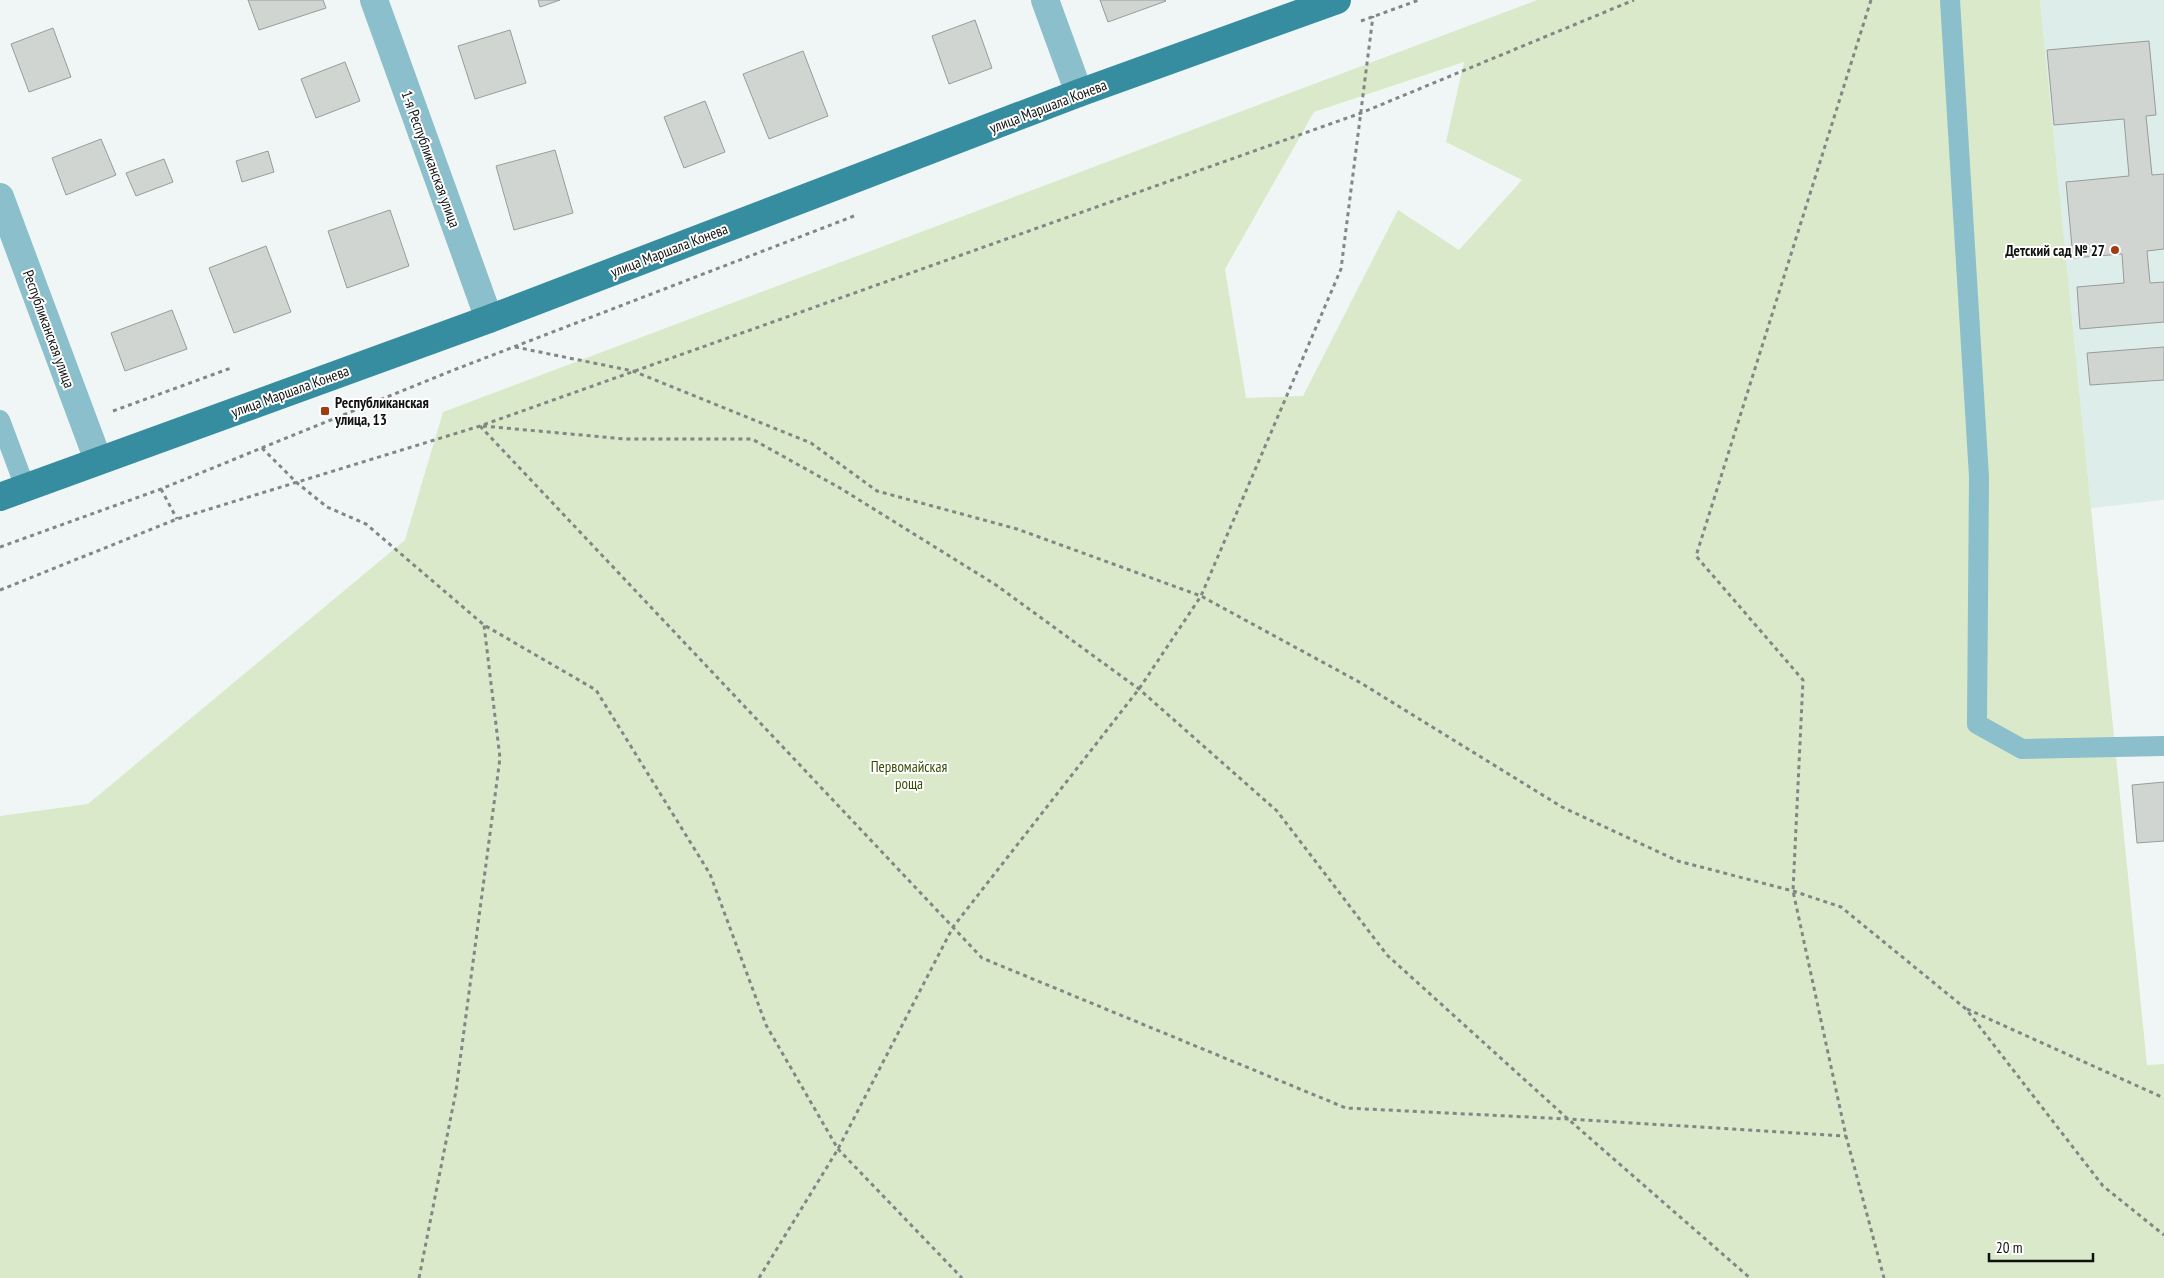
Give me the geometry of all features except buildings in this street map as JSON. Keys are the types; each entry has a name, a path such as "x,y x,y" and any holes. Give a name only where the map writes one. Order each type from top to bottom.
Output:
{"main road":[{"name":"улица Маршала Конева","path":"0,497 489,318 1079,93 1337,0"}],"street":[{"name":"1-я Республиканская улица","path":"374,0 489,318"},
{"path":"1045,0 1079,93"},
{"name":"Республиканская улица","path":"0,197 98,460"}],"lane":[{"path":"1950,0 1979,478 1976,724 2022,749 2164,746"},
{"path":"0,420 26,487"}],"path":[{"path":"1355,23 1419,0"},
{"path":"0,590 177,519 480,426 1361,113 1634,0"},
{"path":"1871,0 1696,556 1803,680 1793,891 1846,1136 1884,1278"},
{"path":"758,1278 838,1149 953,927 1139,689 1201,596 1341,269 1373,16"},
{"path":"0,548 160,489 515,347 860,214"},
{"path":"515,347 633,371 811,444 877,491 1016,529 1201,596 1361,683 1562,807 1678,861 1793,891 1841,907 1966,1009 2103,1186 2164,1235"},
{"path":"480,426 982,958 1346,1108 1846,1136"},
{"path":"480,426 624,439 752,440 840,488 996,585 1139,689 1277,811 1387,955 1568,1119 1750,1278"},
{"path":"262,448 296,482 327,507 366,524 484,625 596,690 710,874 766,1025 838,1149 962,1278"},
{"path":"160,489 177,519"},
{"path":"420,1278 456,1091 500,758 484,625"},
{"path":"1966,1009 2164,1098"}],"shaded area":[{"name":"Детский сад № 27","path":"2040,0 2164,0 2164,500 2091,508"}],"green space":[{"name":"Первомайская роща","path":"1537,0 2040,0 2147,1065 2164,1064 2164,1278 0,1278 0,816 88,804 405,540 443,412","holes":["1464,62 1446,142 1522,180 1459,250 1398,210 1303,396 1246,398 1225,269 1314,112"]}],"place":[{"name":"Детский сад № 27","path":"2115,250"},
{"name":"Республиканская улица, 13","path":"325,411"}]}
